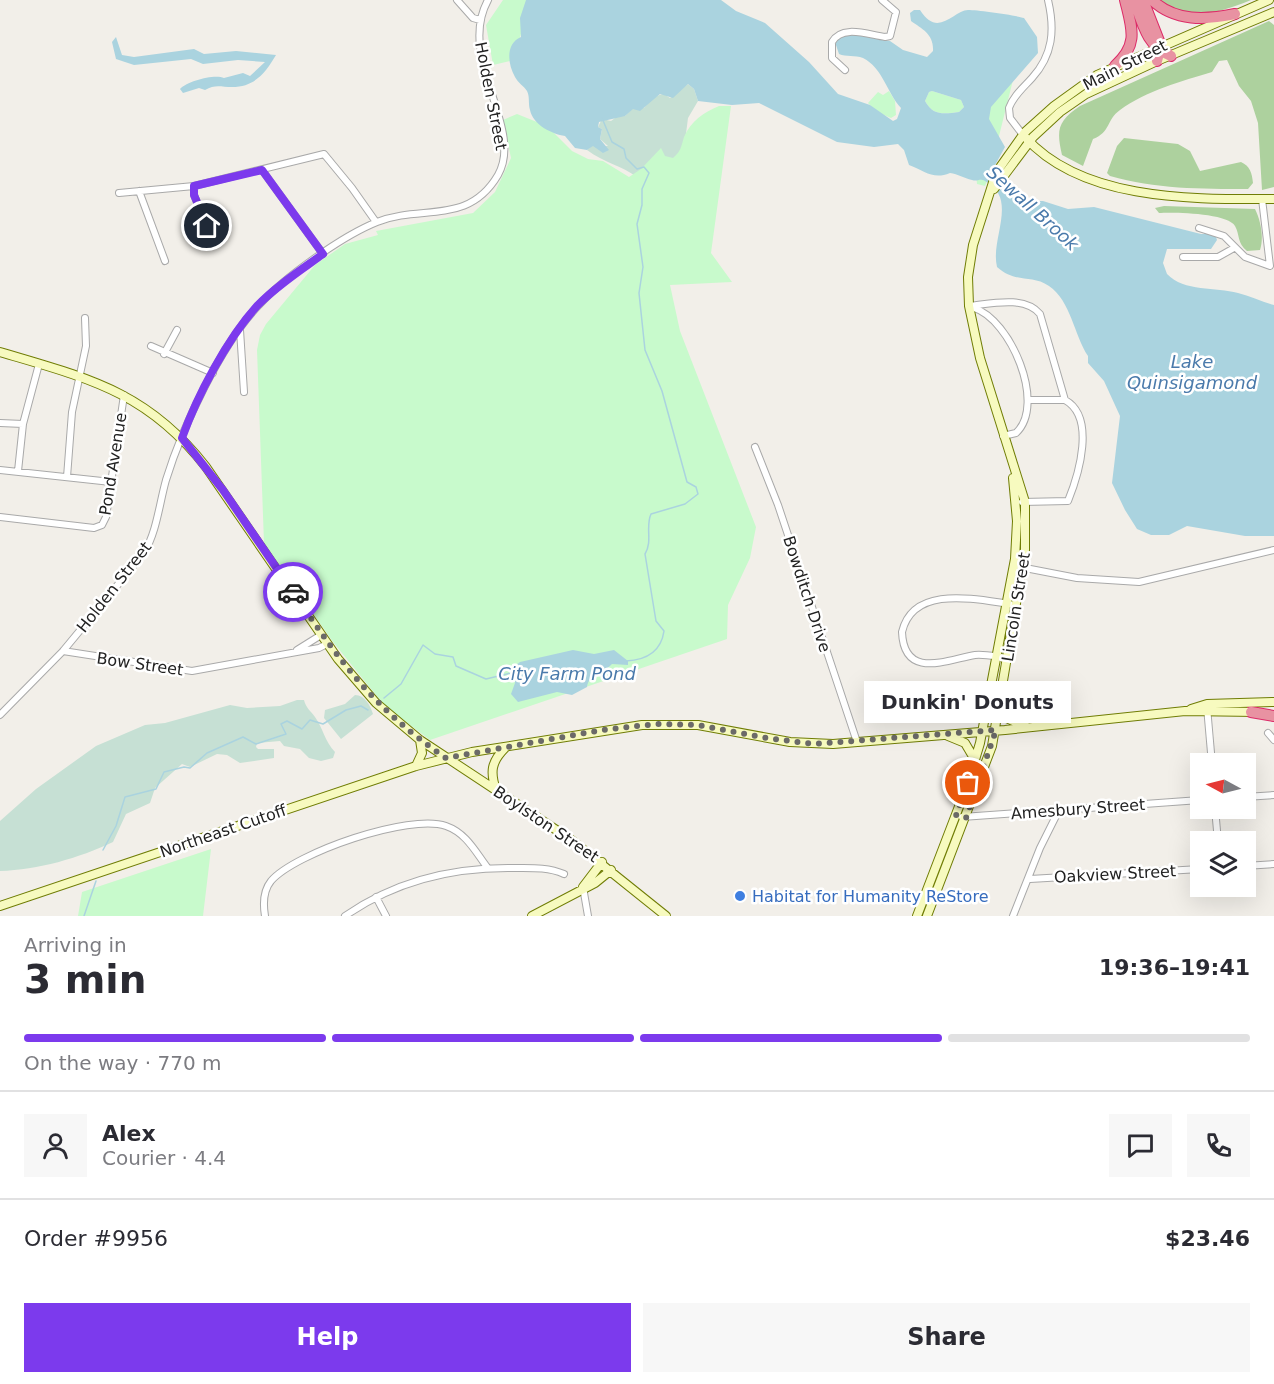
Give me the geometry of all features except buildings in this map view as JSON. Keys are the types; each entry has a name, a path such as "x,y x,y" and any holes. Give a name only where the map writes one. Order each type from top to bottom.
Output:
{"highway":[{"path":"1115,66 1128,53 1131,42 1125,0"},
{"path":"1134,0 1146,33 1158,52 1172,56"},
{"path":"1143,0 1158,52"},
{"path":"1152,0 1168,12 1188,17 1212,18 1235,14"},
{"path":"1251,712 1274,714"}],"main road":[{"name":"Main Street","path":"1026,138 1086,94 1158,52 1269,0"},
{"name":"Main Street","path":"1172,56 1274,12"},
{"name":"Main Street","path":"1026,536 1010,457 980,358 969,306 970,260 977,227 998,176 1026,138 1074,90 1115,66 1158,52"},
{"path":"1026,138 1074,170 1121,188 1162,196 1274,199"},
{"name":"Boylston Street","path":"0,352 79,375 124,394 162,420 182,438 223,490 327,644 376,703 420,740 602,862 666,916"},
{"name":"Main Street","path":"1016,540 1020,502"},
{"name":"Lincoln Street","path":"917,916 932,892 966,818 996,730 1008,658 1018,566 1026,536"},
{"name":"Lincoln Street","path":"1016,540 1018,566"},
{"name":"Lincoln Street","path":"927,916 932,892 956,815 976,761 996,656 1012,605"},
{"path":"1208,709 1274,702"},
{"path":"1208,709 1251,712"},
{"name":"Northeast Cutoff","path":"0,906 416,766 446,758 602,730 671,724 714,727 797,743 857,742 1031,728 1208,709"},
{"path":"1000,710 1009,720 1031,728"},
{"path":"945,735 965,743 973,751 976,761"},
{"path":"416,766 422,753 420,740"},
{"path":"496,791 491,769 494,760 505,748"},
{"path":"584,887 602,862"},
{"path":"531,916 595,883 611,870"}],"street":[{"path":"457,0 473,18 480,20"},
{"name":"Holden Street","path":"0,715 63,651 124,579 151,541 166,480 182,438 213,373 258,305 323,254 376,222 468,205 487,191 503,162 504,144 479,45 480,20 488,0"},
{"path":"846,70 832,58 832,42 837,36 850,32 890,36 897,12 882,0"},
{"path":"1026,138 1010,118 1009,108 1043,64 1049,51 1053,36 1048,0"},
{"path":"119,193 194,186 324,154 376,222"},
{"path":"262,170 323,254"},
{"path":"194,186 194,195 207,226"},
{"path":"139,191 165,261"},
{"path":"1199,228 1224,236 1245,257 1270,266 1262,199"},
{"path":"1183,257 1218,257 1234,248"},
{"path":"969,306 1011,303 1035,309 1040,314 1055,359 1065,400"},
{"path":"969,306 984,313 1010,344 1026,379 1028,413 1023,425 1016,433 1003,436"},
{"path":"67,477 69,435 86,346 85,318"},
{"path":"240,329 244,392"},
{"path":"164,354 177,330"},
{"path":"151,346 164,354 213,373"},
{"path":"18,471 23,424 39,364"},
{"name":"Pond Avenue","path":"0,517 94,528 105,521 124,394"},
{"path":"1020,502 1066,502 1072,491 1079,459 1082,424 1077,408 1065,400 1029,400"},
{"path":"0,423 23,424"},
{"name":"Bowditch Drive","path":"755,447 778,505 857,742"},
{"path":"0,470 111,482"},
{"path":"1018,566 1095,580 1139,582 1274,550"},
{"path":"1008,658 978,655 938,665 924,663 913,657 904,646 902,632 911,612 928,601 970,599 1012,605"},
{"name":"Bow Street","path":"288,653 321,635"},
{"name":"Bow Street","path":"63,651 192,671 319,648 327,644"},
{"path":"1208,709 1211,753"},
{"path":"1268,733 1274,740"},
{"path":"1256,796 1274,795"},
{"name":"Amesbury Street","path":"956,815 966,818 1190,801"},
{"path":"1013,916 1030,879 1040,848 1059,810"},
{"path":"265,916 263,905 267,887 283,871 346,840 396,826 432,823 454,829 465,837 487,867"},
{"path":"1256,865 1274,864"},
{"path":"345,916 376,897 443,873 487,867 539,868 564,874"},
{"name":"Oakview Street","path":"1030,879 1190,870"},
{"path":"584,887 588,916"},
{"path":"376,897 386,916"}],"green space":[{"path":"503,0 530,0 514,60 493,65 486,25"},
{"path":"1155,0 1251,0 1202,14 1180,11"},
{"path":"1269,21 1274,25 1274,187 1262,190 1258,123 1251,101 1239,86 1227,60 1219,61 1212,72 1153,92 1120,110 1103,133 1093,139 1083,166 1062,155 1059,138 1060,126 1067,116 1080,106"},
{"path":"1017,64 989,176 985,186 977,184 976,172 986,109"},
{"path":"688,84 694,89 698,101 688,118 683,157 637,177 587,150 592,146 608,146 600,139 602,129 598,127 602,119 611,121 619,115 625,116 633,108 644,108 652,99 664,94 670,98"},
{"path":"889,91 895,101 896,115 891,118 877,112 868,103 878,92 883,95"},
{"path":"929,92 961,100 964,107 959,112 935,112 925,101"},
{"path":"719,106 731,106 711,253 732,282 670,285 680,331 756,527 750,558 728,605 727,639 430,740 386,707 333,642 264,543 257,350 260,335 266,324 315,265 345,244 378,235 376,231 473,213 495,192 511,158 503,120 517,114 547,126 572,151 588,159 603,161 629,177 641,169 661,148 665,156 673,158 694,122 703,114"},
{"path":"1124,138 1178,144 1190,151 1200,171 1241,162 1250,170 1253,183 1248,189 1196,188 1144,184 1110,176 1107,173 1117,146"},
{"path":"1164,206 1255,209 1261,230 1260,250 1247,251 1240,242 1235,226 1222,218 1200,214 1159,213 1155,208"},
{"path":"355,695 359,695 369,704 373,714 341,739 324,718 325,710 345,704"},
{"path":"304,700 318,721 335,752 333,758 321,761 309,758 300,749 284,746 280,741 257,743 258,749 274,749 274,758 240,763 227,755 217,754 190,767 182,764 155,788 150,803 126,814 113,842 58,862 0,871 0,821 36,789 96,746 145,725 165,723 230,705 247,708 280,706"},
{"path":"211,849 203,916 78,916 82,892"}],"water":[{"name":"Lake Quinsigamond","path":"526,0 721,0 736,11 765,23 809,62 838,94 870,105 893,121 897,119 901,108 870,62 860,57 839,54 835,42 842,36 850,34 890,41 903,50 927,57 933,51 932,40 911,21 910,13 914,10 920,10 927,18 939,23 968,10 1024,18 1037,37 1038,53 991,107 989,119 1005,147 989,176 1002,188 1025,201 1043,201 1068,209 1094,207 1201,234 1215,234 1217,240 1211,249 1167,249 1163,263 1167,274 1182,284 1238,293 1274,305 1274,536 1245,536 1187,526 1169,535 1151,535 1137,529 1112,483 1120,416 1104,381 1088,363 1088,356 1067,309 1056,292 1042,282 1011,275 997,267 997,244 1002,208 995,189 985,181 950,173 939,176 929,174 909,165 904,150 898,144 874,147 837,142 759,103 732,105 698,101 694,89 688,84 673,98 660,94 640,111 633,109 625,116 599,122 598,127 602,129 600,139 609,150 603,153 593,146 587,150 575,148 565,136 549,131 535,120 530,110 527,91 512,72 509,54 513,44 521,37 520,18","holes":["932,91 961,100 964,107 959,112 948,113 935,112 925,101 929,92"]},
{"path":"116,37 122,55 134,57 194,49 204,54 236,51 276,55 264,73 247,84 232,87 215,86 205,90 199,88 183,93 180,89 201,79 224,78 243,73 250,76 265,62 238,60 203,64 191,59 134,65 116,59 112,42"},
{"name":"City Farm Pond","path":"573,650 594,654 614,650 628,661 628,665 612,664 594,676 588,682 587,687 572,695 557,692 518,702 511,694 515,683 516,665 520,662"}],"waterway":[{"path":"602,118 612,142 624,149 626,158 637,169 644,167 649,173 642,189 642,205 637,224 643,267 639,293 645,350 662,391 687,482 696,487 698,494 685,504 651,514 645,554 656,621 664,631 660,644 651,654 640,659 626,661"},
{"path":"384,698 401,684 423,645 435,654 453,657 456,666 486,679 515,672"},
{"path":"103,850 116,826 125,797 156,789 164,772 184,767 190,768 207,753 243,737 256,744 286,734 281,724 287,721 302,729 310,720 323,724 346,710 361,706 368,710"},
{"path":"84,916 96,881"}],"way so far":[{"path":"293,592 338,659 362,688 407,730 446,758 602,730 656,724 714,727 766,738 814,744 843,744 996,730 985,769 966,818 956,815 968,783"}],"place":[{"name":"Dunkin' Donuts","path":"968,783"},
{"name":"Habitat for Humanity ReStore","path":"740,896"}],"route":[{"path":"207,226 197,205 194,186 262,170 323,254 267,297 249,316 216,368 182,438 223,490 293,592"}],"water label":[{"name":"Sewall Brook","path":"1033,208"}]}
